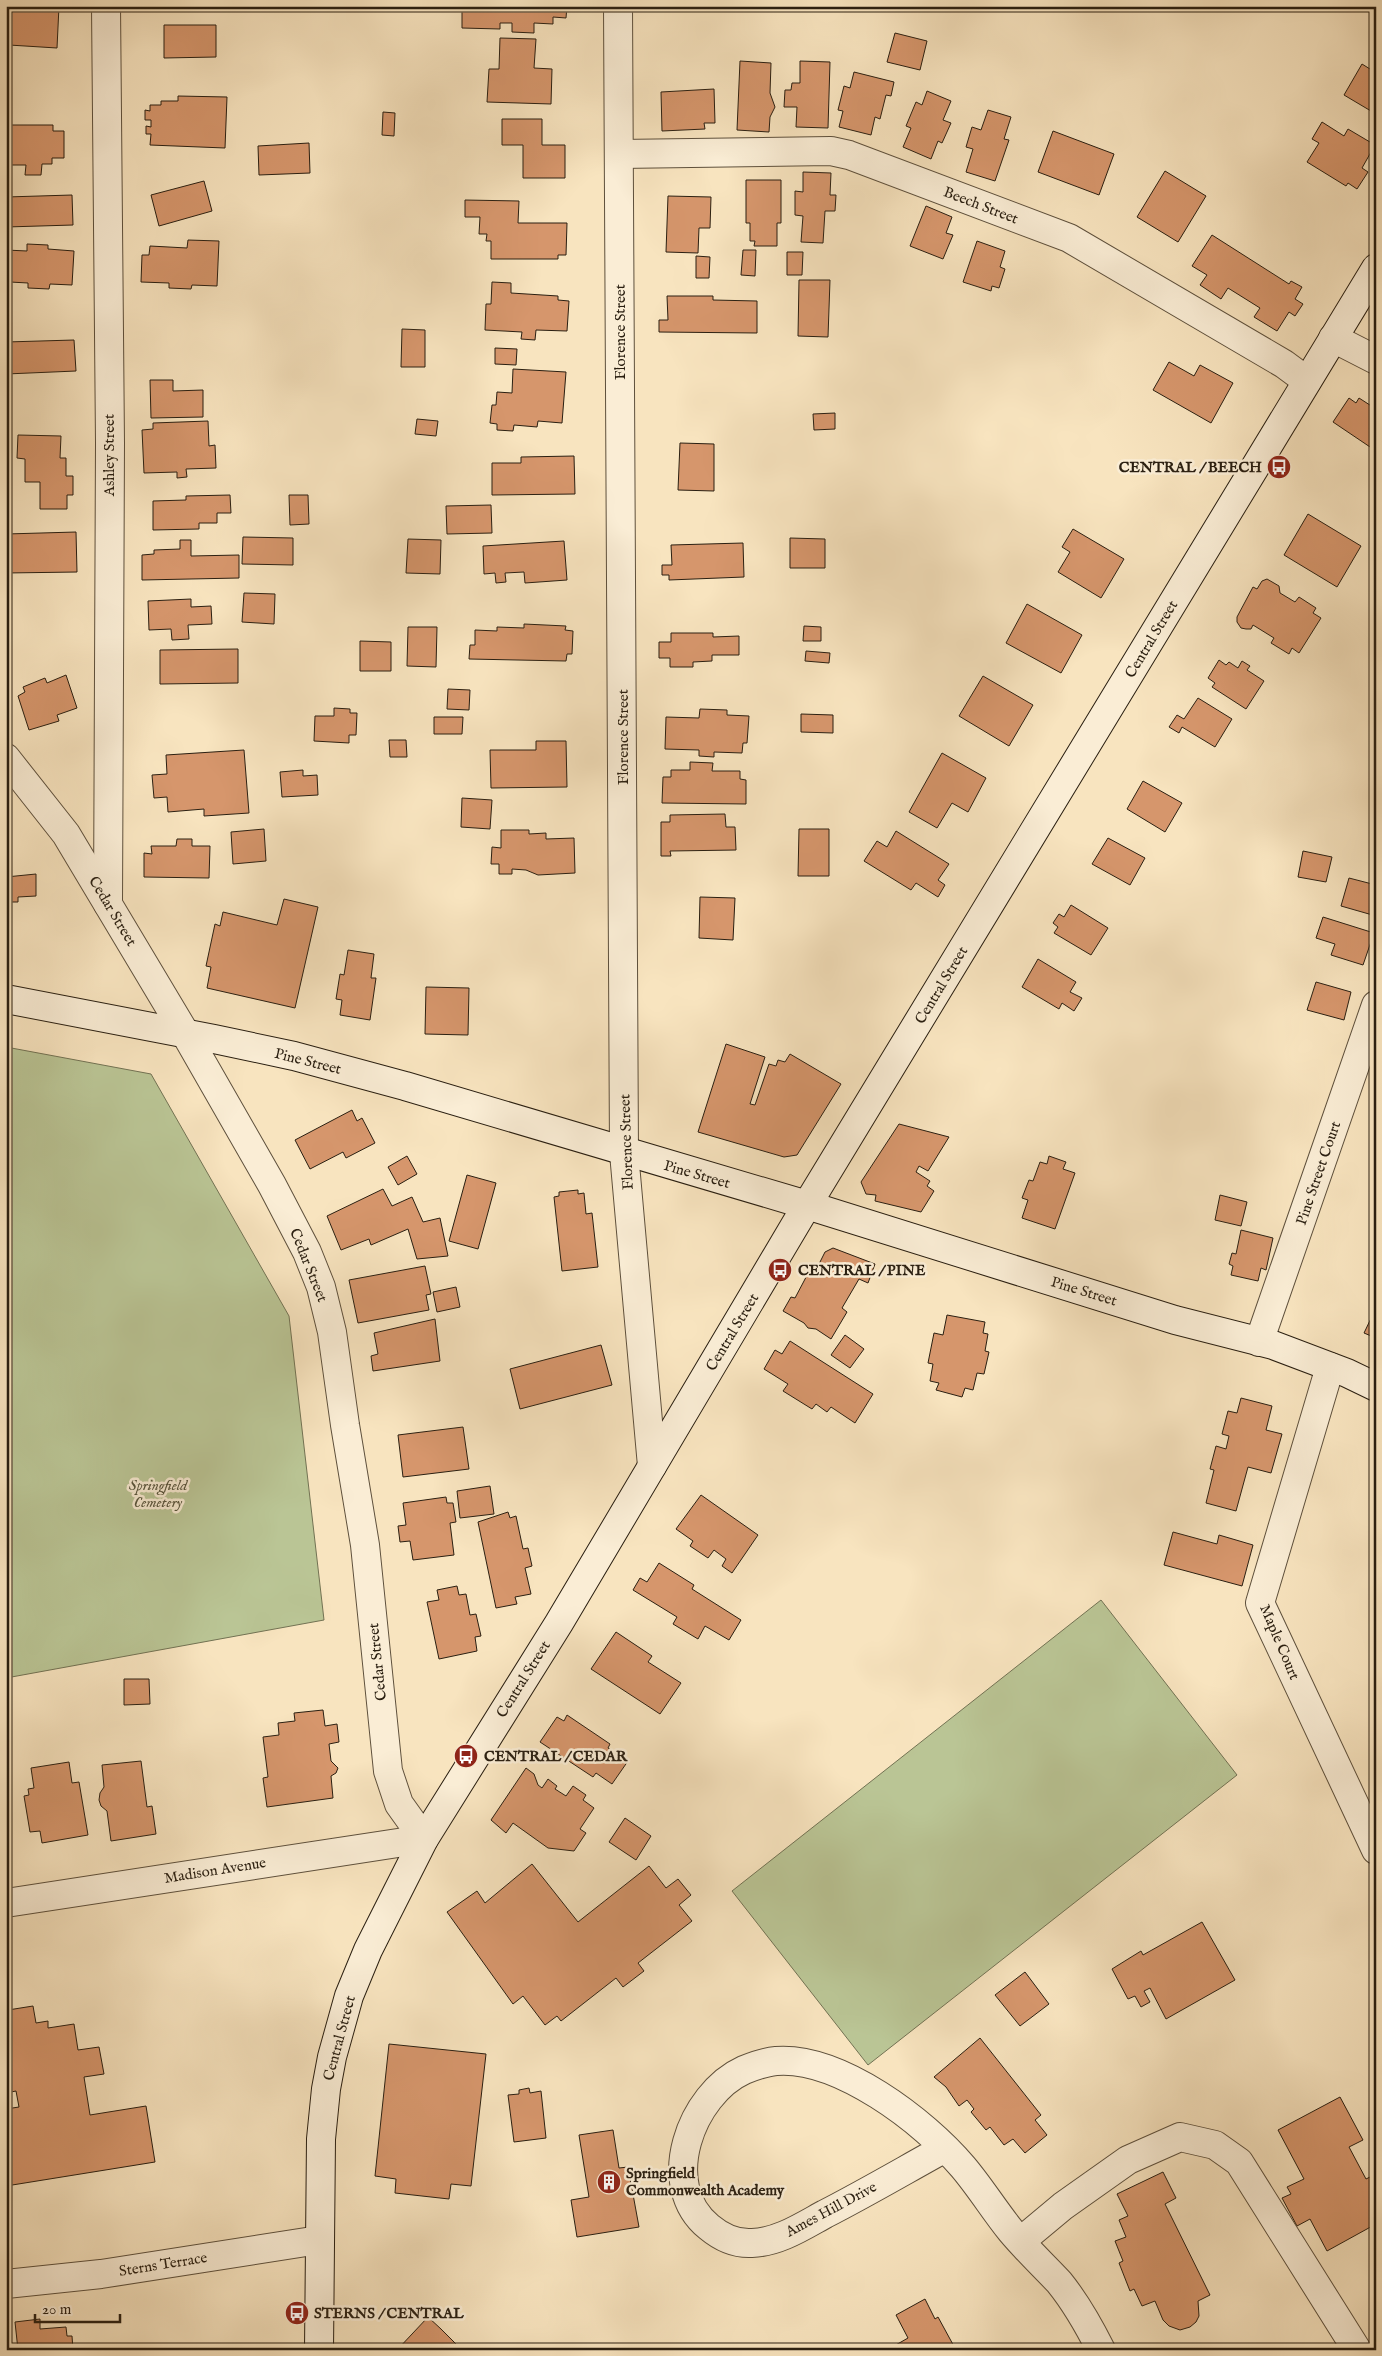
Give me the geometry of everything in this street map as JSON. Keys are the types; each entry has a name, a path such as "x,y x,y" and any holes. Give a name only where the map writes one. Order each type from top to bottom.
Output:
{"street":[{"name":"Ashley Street","path":"106,6 110,443 108,904"},
{"name":"Florence Street","path":"618,6 624,1153 652,1466"},
{"name":"Beech Street","path":"619,154 831,151 849,155 1069,238 1284,364 1307,380"},
{"name":"Central Street","path":"319,2350 321,2139 332,2057 349,1996 368,1950 424,1839 559,1623 807,1206 1376,268"},
{"path":"1333,338 1376,360"},
{"name":"Cedar Street","path":"6,758 66,834 186,1033 272,1184 307,1252 321,1287 332,1332 345,1425 366,1545 388,1771 399,1804 424,1839"},
{"name":"Pine Street","path":"6,999 186,1033 294,1056 396,1083 624,1153 807,1206 1175,1320 1259,1342 1330,1367 1376,1387"},
{"name":"Pine Street Court","path":"1259,1342 1376,1005"},
{"name":"Maple Court","path":"1330,1367 1260,1603 1376,1850"},
{"name":"Madison Avenue","path":"6,1903 424,1839"},
{"name":"Ames Hill Drive","path":"945,2148 802,2227 772,2239 752,2243 729,2240 705,2224 692,2205 685,2182 687,2144 697,2115 716,2090 742,2071 775,2061 808,2064 843,2076 899,2109 935,2137 963,2167 1021,2241 1060,2284 1081,2311 1101,2350"},
{"path":"1021,2241 1063,2206 1128,2160 1180,2137 1215,2145 1239,2162 1357,2350"},
{"name":"Sterns Terrace","path":"6,2284 110,2273 319,2240"}],"green space":[{"name":"Springfield Cemetery","path":"6,1047 151,1074 289,1316 324,1620 6,1678"},
{"path":"1101,1600 1237,1775 868,2065 732,1891"}],"building":[{"path":"11,6 59,6 57,48 9,45"},
{"path":"193,6 216,6 216,8 193,8"},
{"path":"462,6 567,6 566,18 553,17 553,24 534,23 534,33 512,32 512,23 500,23 500,29 462,28"},
{"path":"164,25 216,25 216,57 164,58"},
{"path":"895,33 927,41 920,70 887,62"},
{"path":"500,38 536,39 534,68 552,69 551,104 487,102 489,69 499,69"},
{"path":"1376,60 1376,114 1344,95 1362,64 1370,69"},
{"path":"740,61 771,63 770,93 775,107 770,117 769,132 737,130"},
{"path":"800,61 830,62 828,128 796,127 797,107 784,107 785,90 791,90 792,83 800,83"},
{"path":"854,72 894,82 891,96 886,95 880,119 875,117 871,135 839,127 843,111 838,110 844,86 850,88"},
{"path":"714,89 715,123 704,123 705,129 662,131 661,92"},
{"path":"927,91 951,101 943,120 951,123 942,143 938,141 931,159 903,147 911,128 906,126 916,102 922,105"},
{"path":"178,96 227,97 225,148 150,145 151,134 146,134 146,126 151,127 151,120 145,120 145,110 150,111 150,105 161,105 161,101 178,101"},
{"path":"988,110 1011,117 1004,139 1009,140 995,181 966,172 973,149 966,147 972,127 981,130"},
{"path":"383,112 395,113 394,136 382,135"},
{"path":"6,119 8,125 53,125 53,131 64,131 64,158 52,158 52,164 42,164 41,175 25,175 26,165 6,165"},
{"path":"502,119 542,119 542,145 565,145 565,178 523,178 523,145 502,145"},
{"path":"1322,122 1344,136 1348,129 1375,145 1362,168 1368,172 1357,189 1348,183 1346,186 1307,162 1319,143 1312,139"},
{"path":"1053,131 1114,154 1099,195 1038,172"},
{"path":"309,143 310,173 259,175 258,146"},
{"path":"1165,171 1206,196 1178,242 1137,217"},
{"path":"803,172 831,173 830,195 836,195 835,211 825,211 823,243 801,242 803,216 795,215 795,191 803,192"},
{"path":"746,180 781,180 781,223 777,223 777,246 754,246 755,241 750,241 750,223 746,223"},
{"path":"204,181 212,211 159,226 151,195"},
{"path":"72,195 73,225 6,227 6,197"},
{"path":"668,196 711,197 710,228 699,228 698,253 666,252"},
{"path":"465,200 519,201 518,223 567,223 566,255 558,255 558,259 491,259 491,241 486,241 487,234 479,234 480,217 465,217"},
{"path":"926,206 952,217 946,233 953,235 943,259 910,246"},
{"path":"1212,235 1289,284 1291,281 1302,287 1295,299 1303,304 1295,316 1289,312 1277,331 1254,317 1260,308 1228,288 1221,299 1200,285 1207,275 1192,266"},
{"path":"188,240 219,241 217,286 192,285 191,289 169,288 169,283 141,282 142,255 149,255 150,246 187,248"},
{"path":"977,241 1005,251 1000,267 1005,269 999,288 992,286 991,291 963,282"},
{"path":"27,244 48,245 48,249 74,251 72,285 50,284 49,289 28,288 28,283 10,282 11,276 6,276 6,250 27,251"},
{"path":"743,250 756,250 755,276 741,275"},
{"path":"787,252 803,252 802,275 787,275"},
{"path":"696,256 710,257 709,278 696,278"},
{"path":"799,280 830,280 828,337 798,336"},
{"path":"492,282 511,283 511,293 558,296 558,300 569,301 567,331 536,330 535,340 521,339 522,332 485,330 486,304 491,304"},
{"path":"667,296 713,296 713,300 757,301 757,333 659,332 659,320 668,320"},
{"path":"402,329 425,330 425,367 401,367"},
{"path":"74,340 76,371 6,374 6,342"},
{"path":"495,348 517,349 516,365 495,364"},
{"path":"1169,362 1194,376 1200,365 1233,383 1211,423 1153,390"},
{"path":"513,369 566,372 562,423 538,421 537,427 514,425 513,431 497,430 497,424 490,423 492,405 496,405 497,392 512,393"},
{"path":"150,380 173,380 173,391 203,390 203,417 151,418"},
{"path":"1349,398 1356,403 1359,398 1376,409 1376,451 1333,422"},
{"path":"835,413 835,429 814,430 813,414"},
{"path":"417,419 438,421 436,436 415,434"},
{"path":"208,421 209,446 215,445 216,468 186,469 187,477 177,478 177,472 144,473 142,430 153,429 153,423"},
{"path":"18,435 61,436 60,458 66,458 66,476 73,476 73,495 67,495 67,509 40,509 40,482 25,482 25,459 17,458"},
{"path":"680,443 714,444 714,491 678,490"},
{"path":"574,456 575,494 492,495 492,463 521,463 521,457"},
{"path":"230,495 231,513 217,513 217,523 199,523 199,529 153,530 153,501 186,500 186,496"},
{"path":"289,495 308,495 309,524 290,525"},
{"path":"491,505 492,533 447,534 446,506"},
{"path":"1308,514 1361,546 1337,587 1284,555"},
{"path":"1073,529 1124,559 1101,598 1058,572 1070,552 1062,547"},
{"path":"76,532 77,572 6,573 6,534"},
{"path":"243,537 293,538 293,565 242,564"},
{"path":"790,538 825,539 825,568 790,568"},
{"path":"408,539 441,540 440,574 406,573"},
{"path":"180,540 191,540 191,556 239,555 239,578 142,580 142,555 154,554 154,550 180,549"},
{"path":"564,541 567,580 525,583 524,572 505,573 506,582 496,583 495,573 484,574 483,546"},
{"path":"743,543 744,577 669,580 669,575 662,575 662,565 672,565 671,545"},
{"path":"1267,579 1279,586 1280,593 1295,602 1299,597 1316,608 1313,613 1321,618 1299,653 1292,648 1289,654 1271,643 1274,638 1253,625 1251,629 1246,629 1241,628 1237,622 1237,617 1253,587 1257,589 1262,581"},
{"path":"244,593 275,594 274,624 242,622"},
{"path":"191,599 191,607 211,606 212,624 188,625 189,639 172,640 171,629 149,630 148,601"},
{"path":"1027,604 1082,635 1061,673 1006,643"},
{"path":"524,624 566,626 565,630 573,631 572,654 567,654 566,661 469,659 470,645 475,645 475,630 497,631 497,627 524,628"},
{"path":"804,626 821,627 821,641 803,641"},
{"path":"408,627 437,627 436,667 407,666"},
{"path":"671,633 713,633 713,637 739,636 739,655 712,655 712,661 693,662 693,667 670,667 670,658 659,658 659,642 671,642"},
{"path":"360,641 391,642 391,671 360,671"},
{"path":"238,649 238,683 160,684 160,650"},
{"path":"806,651 830,653 829,663 805,661"},
{"path":"1219,660 1226,665 1229,662 1238,668 1242,661 1250,666 1247,670 1264,681 1246,709 1212,687 1215,683 1208,678"},
{"path":"66,675 77,708 57,715 59,721 29,730 18,696 25,692 23,687 45,678 47,683"},
{"path":"983,676 1033,705 1009,746 959,716"},
{"path":"448,689 470,690 469,710 447,709"},
{"path":"1198,698 1232,719 1215,747 1182,727 1179,733 1169,727 1177,715 1184,719"},
{"path":"334,708 350,709 350,713 357,713 356,735 349,735 349,743 314,741 315,716 334,716"},
{"path":"700,709 727,710 727,715 749,716 747,743 743,743 742,753 714,752 714,757 699,756 699,750 665,749 666,717 699,718"},
{"path":"801,714 833,715 833,733 801,732"},
{"path":"434,717 463,717 462,734 434,734"},
{"path":"389,740 406,740 407,757 390,757"},
{"path":"536,741 566,741 567,787 491,788 490,750 536,750"},
{"path":"244,750 249,813 204,816 204,809 168,812 167,797 154,798 152,775 167,774 166,755"},
{"path":"942,753 986,778 968,812 952,803 937,828 909,812"},
{"path":"690,762 713,763 712,771 740,771 740,779 746,780 746,804 662,803 663,777 671,777 671,770 690,770"},
{"path":"303,770 303,776 317,775 318,795 282,797 280,772"},
{"path":"1143,781 1182,803 1165,832 1127,809"},
{"path":"462,798 492,800 490,829 461,827"},
{"path":"725,814 726,827 735,827 736,850 670,851 671,856 661,856 661,822 670,822 670,815"},
{"path":"264,829 266,861 233,864 231,832"},
{"path":"799,829 829,829 829,876 798,876"},
{"path":"501,830 529,830 529,834 546,833 546,839 574,838 575,873 538,875 526,870 512,869 512,874 499,874 499,864 491,864 492,847 501,848"},
{"path":"896,831 949,864 938,880 945,885 938,897 916,883 911,890 864,861 877,841 887,847"},
{"path":"1108,838 1145,858 1130,885 1092,864"},
{"path":"177,839 192,839 192,846 210,846 209,878 144,877 144,853 152,854 151,846 176,846"},
{"path":"1303,851 1332,857 1326,882 1298,877"},
{"path":"36,874 36,896 18,897 18,902 6,902 6,877"},
{"path":"1349,878 1376,885 1376,916 1341,906"},
{"path":"700,897 735,898 733,940 699,938"},
{"path":"284,899 318,907 295,1008 207,988 211,967 206,966 215,924 220,926 223,912 277,925"},
{"path":"1071,905 1108,928 1091,955 1054,933 1058,927 1053,923 1059,914 1064,917"},
{"path":"1323,917 1374,933 1363,965 1331,955 1335,944 1316,938"},
{"path":"348,950 374,954 371,978 376,978 370,1020 340,1015 342,1000 336,999 340,974 344,975"},
{"path":"1038,959 1076,982 1070,992 1082,998 1074,1011 1062,1003 1059,1009 1022,987"},
{"path":"1316,982 1351,992 1344,1020 1307,1010"},
{"path":"426,987 469,988 468,1035 425,1034"},
{"path":"726,1044 765,1057 750,1104 755,1105 769,1064 776,1066 778,1060 785,1062 790,1054 841,1084 797,1155 784,1157 698,1132"},
{"path":"352,1110 357,1121 362,1118 375,1143 346,1158 343,1152 310,1169 295,1140"},
{"path":"899,1124 949,1137 928,1171 919,1166 916,1172 930,1181 927,1186 934,1191 921,1212 875,1201 876,1195 866,1194 861,1182"},
{"path":"407,1156 417,1174 398,1185 388,1167"},
{"path":"1049,1156 1066,1162 1063,1169 1075,1173 1055,1229 1022,1218 1028,1200 1022,1198 1029,1180 1033,1181 1040,1162 1047,1164"},
{"path":"467,1175 496,1183 478,1249 449,1241"},
{"path":"383,1189 392,1206 412,1197 423,1222 440,1218 448,1256 417,1259 408,1229 371,1245 369,1239 341,1250 327,1216"},
{"path":"578,1190 578,1194 584,1193 586,1214 592,1213 598,1267 562,1271 554,1197 559,1196 559,1192"},
{"path":"1220,1195 1247,1202 1241,1226 1215,1220"},
{"path":"1241,1230 1273,1238 1266,1270 1261,1268 1258,1281 1231,1275 1233,1266 1229,1264 1232,1253 1236,1254"},
{"path":"833,1248 875,1264 868,1283 859,1279 842,1308 847,1312 831,1339 816,1329 808,1328 804,1323 783,1311 791,1297 795,1298 813,1264 818,1266 825,1252"},
{"path":"425,1266 431,1294 426,1295 429,1310 358,1323 349,1280"},
{"path":"456,1287 460,1307 437,1312 433,1292"},
{"path":"1376,1308 1376,1338 1364,1333"},
{"path":"947,1315 985,1322 983,1333 988,1334 985,1351 989,1352 984,1374 977,1373 973,1390 965,1388 962,1397 936,1390 939,1383 930,1381 933,1364 928,1363 934,1333 943,1335"},
{"path":"435,1319 440,1361 373,1371 371,1356 378,1354 374,1333"},
{"path":"845,1335 864,1349 850,1368 831,1355"},
{"path":"790,1341 873,1394 855,1423 831,1407 827,1412 816,1404 812,1409 783,1391 788,1384 764,1369 775,1350 782,1354"},
{"path":"601,1345 612,1385 520,1409 510,1369"},
{"path":"1241,1398 1272,1406 1266,1430 1282,1434 1271,1473 1248,1467 1236,1511 1206,1503 1214,1470 1210,1469 1216,1446 1226,1449 1229,1436 1222,1434 1228,1411 1237,1413"},
{"path":"463,1427 469,1469 403,1477 398,1435"},
{"path":"490,1486 494,1514 460,1518 457,1491"},
{"path":"701,1495 758,1535 732,1573 722,1566 726,1559 714,1550 708,1558 690,1546 693,1541 676,1529"},
{"path":"446,1497 447,1503 453,1503 456,1522 450,1523 454,1555 413,1560 410,1541 400,1542 398,1526 406,1525 403,1503"},
{"path":"508,1512 510,1518 516,1516 523,1549 528,1548 532,1566 525,1568 531,1594 515,1597 517,1604 496,1608 478,1522"},
{"path":"1173,1532 1217,1544 1219,1535 1253,1545 1242,1586 1164,1565"},
{"path":"659,1563 694,1585 692,1589 741,1620 729,1640 705,1626 698,1639 673,1624 677,1617 633,1590 640,1578 647,1582"},
{"path":"457,1586 459,1595 466,1594 470,1615 476,1614 481,1636 475,1637 477,1651 439,1659 427,1602 439,1600 437,1590"},
{"path":"616,1632 652,1656 648,1662 681,1683 660,1714 591,1669"},
{"path":"124,1679 149,1679 150,1704 124,1705"},
{"path":"323,1710 325,1726 337,1724 339,1742 329,1744 331,1761 338,1768 336,1773 331,1776 333,1798 267,1807 263,1778 268,1777 263,1737 279,1735 278,1723 295,1721 294,1713"},
{"path":"567,1715 610,1744 608,1748 628,1761 612,1784 596,1773 593,1777 540,1742 557,1717 564,1721"},
{"path":"141,1761 147,1807 152,1806 156,1834 111,1841 107,1811 101,1806 99,1800 100,1793 104,1787 102,1765"},
{"path":"69,1762 72,1783 79,1782 88,1835 42,1843 40,1831 30,1832 24,1796 29,1795 28,1789 34,1788 31,1768"},
{"path":"526,1768 534,1774 538,1785 542,1788 548,1779 557,1786 555,1789 566,1796 573,1786 586,1795 583,1800 594,1808 580,1829 586,1833 574,1851 548,1848 513,1823 506,1833 491,1820"},
{"path":"625,1818 651,1836 636,1860 609,1842"},
{"path":"532,1864 578,1922 649,1866 666,1888 678,1879 691,1895 679,1905 692,1921 638,1963 644,1971 623,1987 616,1978 561,2021 557,2016 545,2025 523,1996 513,2004 447,1912 477,1891 485,1903"},
{"path":"1202,1922 1235,1980 1166,2019 1150,1988 1144,1991 1150,2002 1141,2007 1135,1996 1128,1999 1112,1969 1141,1951 1143,1955"},
{"path":"1025,1972 1049,2004 1020,2026 995,1995"},
{"path":"33,2006 36,2023 48,2021 48,2028 74,2024 78,2050 99,2047 104,2074 84,2077 90,2115 146,2106 155,2162 6,2186 6,2109 19,2107 16,2091 6,2093 6,2029 11,2028 8,2010"},
{"path":"980,2038 1041,2115 1035,2120 1047,2135 1025,2153 1013,2139 1004,2145 990,2127 986,2130 971,2112 974,2109 967,2100 959,2106 946,2087 934,2077"},
{"path":"389,2044 486,2054 471,2186 451,2184 449,2199 395,2193 396,2179 375,2176"},
{"path":"529,2088 530,2093 541,2091 546,2138 514,2142 508,2095 519,2094 519,2090"},
{"path":"1340,2097 1363,2140 1349,2147 1366,2179 1376,2174 1376,2224 1327,2251 1310,2219 1297,2226 1282,2198 1291,2194 1287,2187 1304,2179 1278,2130"},
{"name":"Springfield Commonwealth Academy","path":"613,2130 619,2168 628,2167 639,2227 577,2237 571,2200 589,2197 579,2135"},
{"path":"1163,2172 1176,2198 1165,2204 1210,2295 1198,2301 1199,2316 1196,2322 1190,2327 1180,2330 1169,2326 1163,2320 1155,2301 1142,2306 1134,2289 1130,2291 1119,2263 1123,2261 1115,2241 1126,2237 1119,2220 1128,2216 1117,2194"},
{"path":"925,2299 935,2319 938,2317 956,2350 887,2350 908,2338 896,2315"},
{"path":"428,2317 441,2329 462,2350 397,2350"},
{"path":"40,2319 40,2329 66,2327 67,2336 72,2336 73,2350 18,2350 15,2322"}],"place":[{"name":"CENTRAL / BEECH","path":"1279,467"},
{"name":"CENTRAL / PINE","path":"780,1270"},
{"name":"CENTRAL / CEDAR","path":"466,1756"},
{"name":"Springfield Commonwealth Academy","path":"609,2182"},
{"name":"STERNS / CENTRAL","path":"297,2313"}]}
